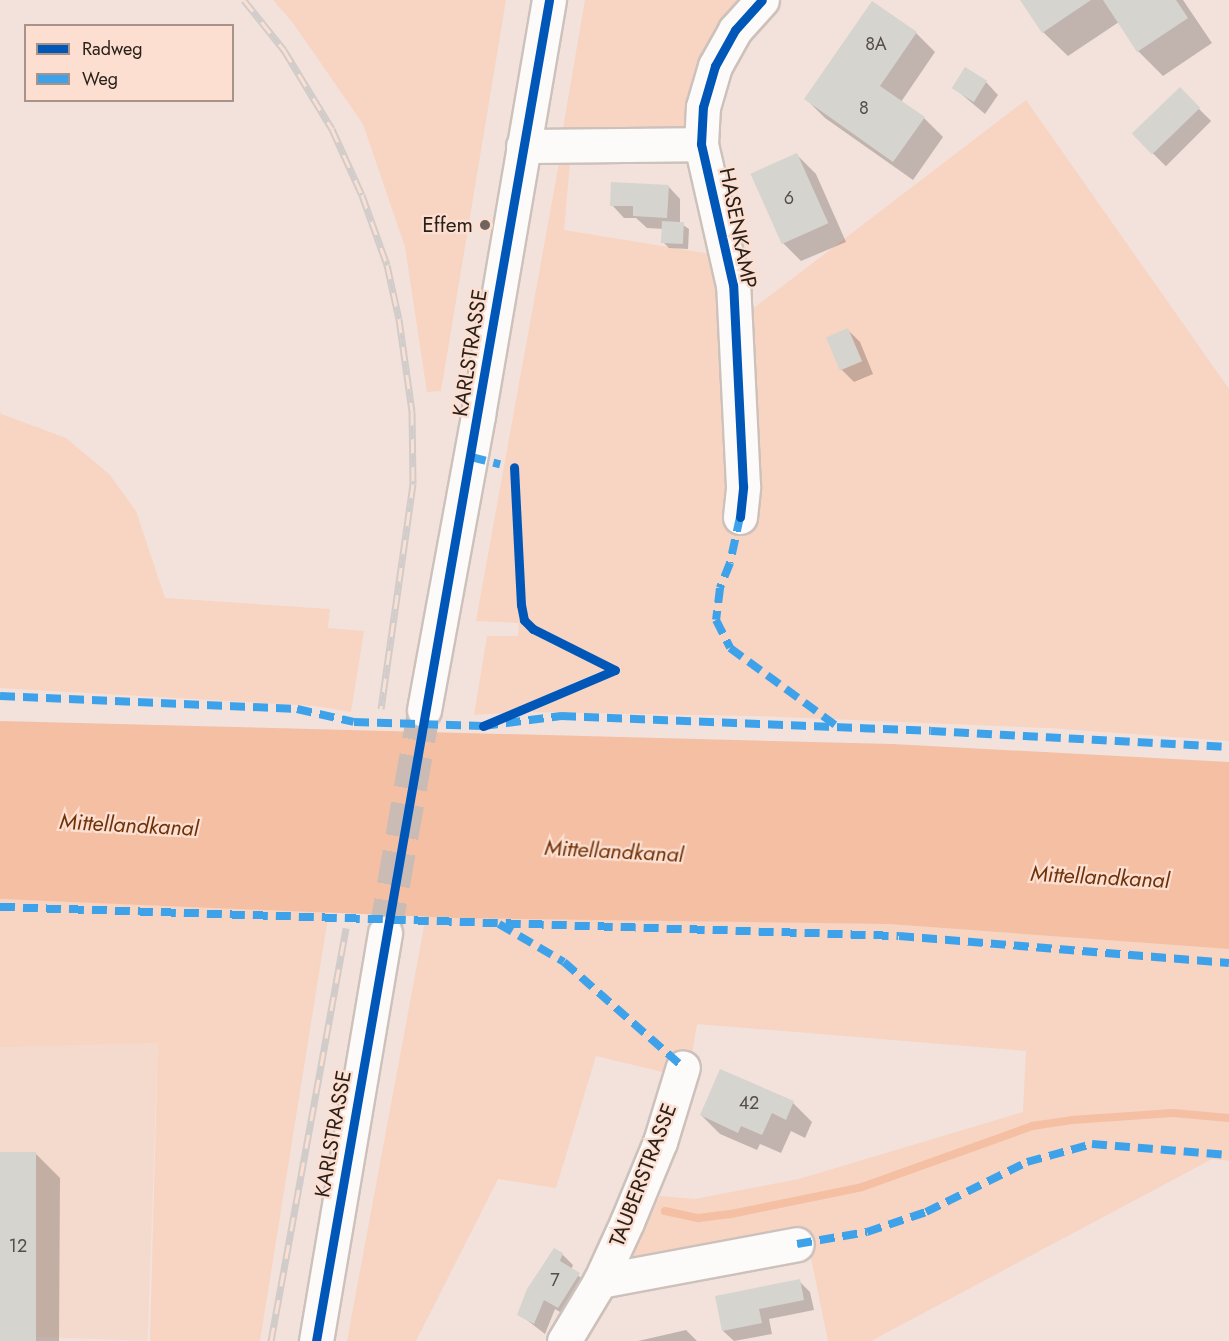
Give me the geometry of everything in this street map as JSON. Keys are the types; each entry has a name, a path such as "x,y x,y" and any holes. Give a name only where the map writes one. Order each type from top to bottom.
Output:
{"street":[{"name":"KARLSTRASSE","path":"424,710 478,416 522,146 549,0"},
{"name":"HASENKAMP","path":"740,517 743,486 733,285 702,144 703,107 715,66 735,30 762,0"},
{"name":"HASENKAMP","path":"522,146 702,144"},
{"name":"KARLSTRASSE","path":"316,1341 386,933"},
{"name":"TAUBERSTRASSE","path":"564,1341 600,1281 660,1142 683,1067"},
{"name":"TAUBERSTRASSE","path":"600,1281 797,1244"}],"shaded area":[{"path":"273,0 506,0 441,391 427,392 405,247 363,124 293,23"},
{"path":"585,0 749,0 694,129 562,134"},
{"path":"1026,100 1229,389 1229,741 1048,728 755,716 531,712 618,673 599,672 504,713 474,715 487,636 518,636 519,623 476,621 561,152 571,151 564,230 735,258 746,314"},
{"path":"0,411 1,414 66,438 109,474 136,511 165,598 330,609 328,628 364,631 351,712 316,706 0,688"},
{"path":"0,899 329,911 260,1341 150,1341 158,1043 0,1047"},
{"path":"426,916 888,924 1229,949 1229,1161 1212,1159 871,1341 828,1341 809,1248 624,1272 660,1196 695,1199 799,1179 1023,1112 1026,1051 697,1024 688,1078 596,1056 556,1188 498,1179 416,1341 347,1341"},
{"path":"0,1036 158,1042 148,1341 0,1336"}],"water":[{"name":"Mittellandkanal","path":"0,721 892,744 1229,762 1229,949 888,924 457,918 0,899"}],"building":[{"path":"1020,0 1091,0 1042,33"},
{"path":"1103,0 1176,0 1188,18 1137,52"},
{"path":"872,1 917,32 880,86 925,117 893,162 804,99"},
{"path":"965,67 987,81 974,102 952,88"},
{"path":"1180,87 1200,108 1152,154 1132,134"},
{"path":"797,153 828,223 782,244 750,174"},
{"path":"611,182 669,185 667,218 633,216 633,206 610,206"},
{"path":"662,221 684,222 683,244 661,243"},
{"path":"848,328 862,361 840,371 826,337"},
{"path":"720,1069 794,1101 786,1120 772,1113 762,1135 741,1126 738,1133 700,1115"},
{"path":"0,1152 36,1152 36,1341 0,1341"},
{"path":"554,1248 563,1253 560,1261 580,1273 558,1308 544,1300 534,1324 517,1315 527,1289"},
{"path":"800,1279 804,1300 759,1309 762,1323 722,1331 715,1296"}],"waterway":[{"path":"665,1211 698,1218 731,1214 862,1187 1032,1126 1072,1120 1173,1113 1229,1118"}],"tunnel":[{"path":"385,933 424,710"}],"railway":[{"path":"244,0 284,50 332,129 362,195 387,265 399,319 412,411 413,484 381,709"},
{"path":"271,1341 346,928"}],"marked path":[{"path":"471,457 500,464"},
{"path":"740,517 730,563 720,588 716,620 730,648 838,727"},
{"path":"0,696 297,709 354,722 483,726 561,716 931,731 1229,747"},
{"path":"0,907 899,936 1229,963"},
{"path":"499,924 564,962 683,1067"},
{"path":"797,1244 867,1232 926,1212 1027,1162 1092,1144 1229,1155"}],"cycle path":[{"path":"316,1341 549,0"},
{"path":"740,517 743,486 733,285 701,144 703,107 715,66 735,30 762,0"},
{"path":"483,726 615,670 533,629 524,620 521,605 514,467"}],"place":[{"name":"Effem","path":"485,225"}]}
